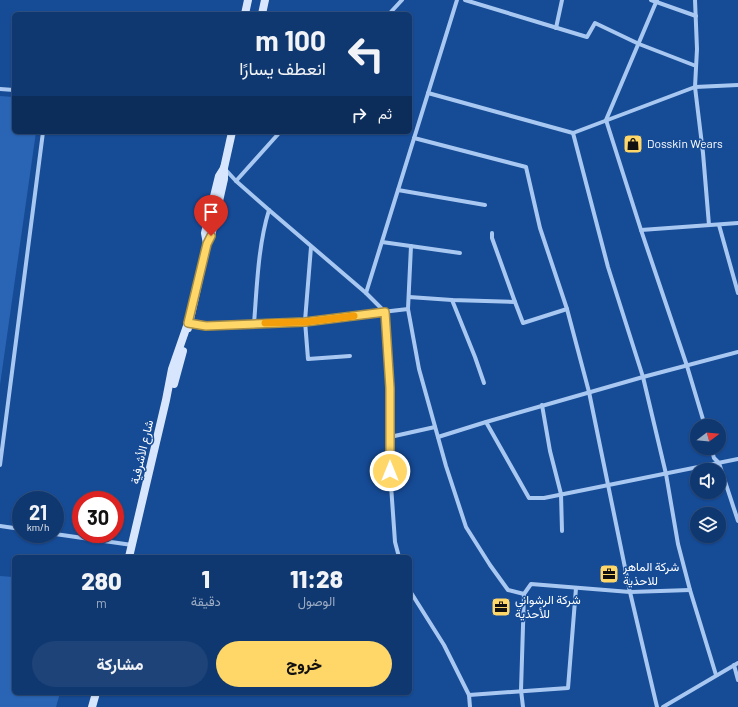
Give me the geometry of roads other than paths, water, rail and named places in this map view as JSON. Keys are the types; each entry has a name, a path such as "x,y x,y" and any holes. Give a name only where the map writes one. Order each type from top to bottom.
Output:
{"street":[{"path":"245,12 248,0"},
{"path":"262,12 265,0"},
{"path":"391,12 402,0"},
{"path":"366,293 457,0"},
{"path":"465,0 586,37 594,23 639,44 696,66"},
{"path":"556,28 562,0"},
{"path":"651,0 696,16"},
{"path":"695,0 695,88 703,153 709,225"},
{"path":"657,1 606,120 641,230 688,366 703,419"},
{"path":"428,93 573,133 695,88 738,85"},
{"path":"0,89 12,90"},
{"path":"573,133 608,267 643,377 666,474 678,544 690,590 716,675"},
{"path":"0,465 43,134"},
{"name":"شارع الأشرفية","path":"130,555 172,369 188,323 207,244 211,236 224,179 224,168 232,134"},
{"path":"236,181 278,134"},
{"path":"414,138 526,167 540,228 567,309 589,392 630,592 657,707"},
{"path":"224,168 236,181 366,293 385,312 390,388 390,471 395,542 398,555"},
{"path":"398,190 485,205"},
{"path":"254,324 259,262 265,224 269,210"},
{"path":"641,230 738,223"},
{"path":"719,224 738,293"},
{"path":"492,233 506,278 523,323 567,309"},
{"path":"382,242 460,253"},
{"path":"411,246 408,308 419,370 446,466 466,527 490,566 508,590 524,594"},
{"path":"311,247 305,322 308,359 350,356"},
{"path":"409,297 515,302"},
{"path":"452,300 484,383"},
{"path":"188,323 206,326 305,322 408,308"},
{"path":"438,437 589,392 738,352"},
{"path":"542,406 550,451 561,494 562,531"},
{"path":"486,422 529,498 544,498 690,469"},
{"path":"390,437 435,427"},
{"path":"713,455 718,463 738,459"},
{"path":"726,486 738,521"},
{"path":"0,526 12,528"},
{"path":"64,535 132,545"},
{"path":"523,707 521,690 524,594 531,584 630,592 690,590"},
{"path":"469,695 521,690 568,688 576,588"},
{"path":"412,594 444,645 469,695 470,707"},
{"path":"663,707 736,664 738,680"},
{"path":"92,707 95,695"},
{"path":"675,701 676,707"}],"place":[{"name":"Dosskin Wears","path":"633,144"},
{"name":"شركة الماهر للاحذية","path":"609,574"},
{"name":"شركة الرشواني للأحذية","path":"501,607"}]}
